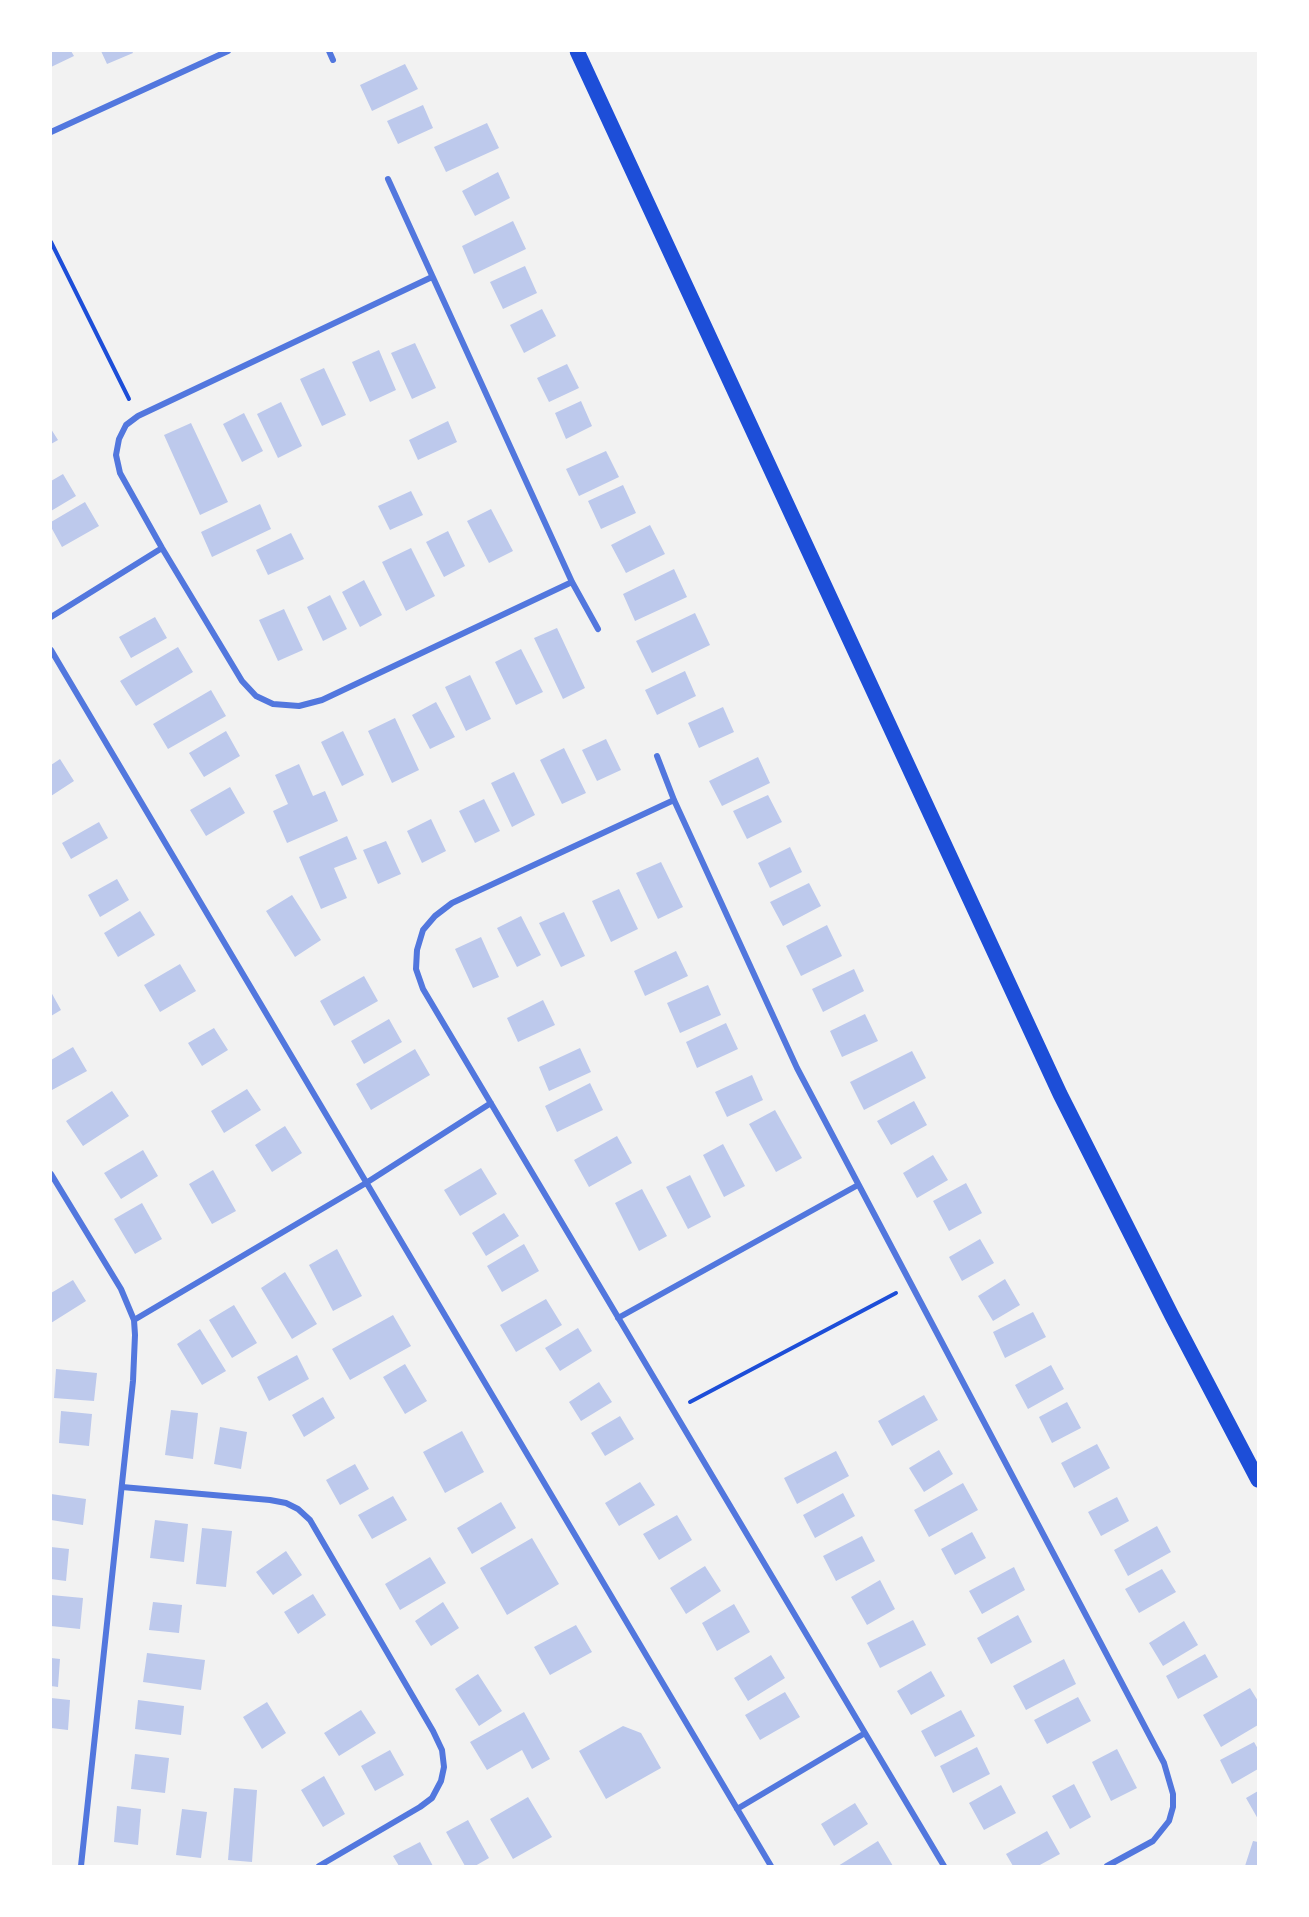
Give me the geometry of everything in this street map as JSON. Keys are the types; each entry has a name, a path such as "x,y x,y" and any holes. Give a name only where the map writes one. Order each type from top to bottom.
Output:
{"main road":[{"path":"577,51 1056,1083 1161,1295 1258,1480"}],"street":[{"path":"51,132 228,51"},
{"path":"329,51 333,60"},
{"path":"388,179 572,582 598,628"},
{"path":"432,278 138,416 126,425 119,439 116,455 120,473 242,681 256,696 273,704 299,706 322,700 572,582"},
{"path":"51,616 162,548"},
{"path":"51,650 771,1866"},
{"path":"657,756 674,800 797,1068 1164,1763 1173,1794 1173,1808 1169,1821 1153,1841 1107,1866"},
{"path":"674,800 452,903 435,916 423,930 417,951 416,969 423,989 944,1866"},
{"path":"134,1320 366,1183 491,1103"},
{"path":"51,1174 121,1289 134,1320 135,1335 134,1381 81,1866"},
{"path":"618,1318 858,1185"},
{"path":"122,1486 270,1500 286,1503 298,1509 310,1520 434,1731 442,1750 444,1767 441,1781 432,1798 319,1866"},
{"path":"737,1809 865,1733"}],"path":[{"path":"51,242 138,416"},
{"path":"674,1411 912,1285"}],"building":[{"path":"51,51 71,51 74,56 51,67"},
{"path":"101,51 132,51 133,53 107,64"},
{"path":"405,64 418,89 372,111 360,85"},
{"path":"423,105 433,128 398,144 387,121"},
{"path":"487,123 499,148 446,172 434,147"},
{"path":"498,172 510,198 475,216 462,191"},
{"path":"513,221 526,249 474,274 462,246"},
{"path":"525,266 537,293 503,309 490,282"},
{"path":"542,309 556,336 524,353 510,325"},
{"path":"415,343 436,388 412,399 391,353"},
{"path":"379,350 396,390 370,402 352,362"},
{"path":"567,364 579,388 549,402 537,378"},
{"path":"324,368 346,415 322,426 300,379"},
{"path":"581,401 592,426 566,439 555,413"},
{"path":"281,402 302,446 278,458 257,414"},
{"path":"244,413 263,451 242,462 223,424"},
{"path":"448,421 457,442 418,460 409,440"},
{"path":"191,423 228,502 200,515 164,435"},
{"path":"51,429 58,440 51,444"},
{"path":"606,451 619,477 579,496 566,469"},
{"path":"63,474 76,496 51,511 51,481"},
{"path":"623,485 636,513 601,529 588,501"},
{"path":"411,491 423,515 390,530 378,506"},
{"path":"85,502 99,526 62,547 51,527 51,522"},
{"path":"260,504 271,529 212,557 201,532"},
{"path":"491,509 513,551 489,563 467,521"},
{"path":"650,525 665,554 626,573 611,545"},
{"path":"448,531 465,566 444,577 426,542"},
{"path":"291,533 304,559 268,575 256,550"},
{"path":"411,548 435,596 406,611 382,562"},
{"path":"674,569 687,597 635,621 623,594"},
{"path":"364,580 382,615 360,627 342,592"},
{"path":"330,595 347,629 323,641 307,607"},
{"path":"284,609 303,650 278,661 259,620"},
{"path":"695,613 710,645 652,673 636,641"},
{"path":"155,617 167,638 131,658 119,637"},
{"path":"557,628 585,688 563,699 534,638"},
{"path":"178,647 193,672 136,706 120,681"},
{"path":"521,649 543,692 516,705 495,662"},
{"path":"685,671 696,696 657,715 645,690"},
{"path":"470,675 491,719 466,731 445,687"},
{"path":"211,690 226,716 168,749 153,724"},
{"path":"436,702 455,737 430,749 412,715"},
{"path":"723,707 734,732 699,748 688,723"},
{"path":"395,718 419,770 392,783 368,731"},
{"path":"226,731 240,756 204,777 189,753"},
{"path":"343,731 364,775 342,786 321,742"},
{"path":"606,739 621,770 597,781 582,750"},
{"path":"564,748 586,793 562,804 540,760"},
{"path":"758,757 770,783 722,806 709,781"},
{"path":"60,759 74,781 51,796 51,765"},
{"path":"299,764 313,796 325,791 338,821 287,843 273,811 288,804 275,775"},
{"path":"514,772 535,815 512,827 491,783"},
{"path":"230,787 245,813 206,836 190,810"},
{"path":"768,795 782,822 747,839 733,811"},
{"path":"484,799 500,831 475,843 459,811"},
{"path":"431,819 446,851 422,863 407,831"},
{"path":"99,822 108,838 71,859 62,843"},
{"path":"347,836 357,859 334,868 347,898 321,909 299,857"},
{"path":"386,841 401,874 378,884 363,850"},
{"path":"790,847 802,872 770,888 758,863"},
{"path":"661,862 683,907 658,919 636,873"},
{"path":"117,879 129,900 100,917 88,895"},
{"path":"809,883 821,906 783,926 770,902"},
{"path":"619,889 638,929 611,942 592,901"},
{"path":"292,895 321,940 295,957 266,911"},
{"path":"140,911 155,935 118,957 104,933"},
{"path":"564,912 585,956 561,967 539,923"},
{"path":"521,916 541,955 517,967 497,928"},
{"path":"827,925 842,956 801,976 786,946"},
{"path":"481,937 499,977 473,988 455,949"},
{"path":"676,951 688,976 645,996 634,971"},
{"path":"180,964 196,991 160,1012 144,985"},
{"path":"854,969 864,991 823,1012 812,989"},
{"path":"364,976 378,1001 334,1026 320,1001"},
{"path":"708,985 721,1015 680,1033 667,1003"},
{"path":"51,992 61,1010 51,1016"},
{"path":"543,1000 555,1025 518,1042 507,1018"},
{"path":"865,1014 878,1041 842,1057 830,1031"},
{"path":"389,1019 402,1042 364,1064 351,1041"},
{"path":"726,1023 738,1049 697,1068 686,1042"},
{"path":"214,1028 228,1050 202,1066 188,1043"},
{"path":"73,1047 87,1071 52,1090 51,1060"},
{"path":"580,1048 591,1072 549,1091 539,1067"},
{"path":"415,1049 430,1075 371,1110 356,1084"},
{"path":"912,1051 926,1078 864,1110 850,1082"},
{"path":"752,1075 763,1100 727,1117 715,1092"},
{"path":"590,1083 603,1110 557,1132 545,1106"},
{"path":"247,1089 261,1110 224,1133 211,1111"},
{"path":"112,1091 129,1116 83,1146 66,1121"},
{"path":"914,1101 927,1125 891,1145 877,1121"},
{"path":"775,1110 802,1158 776,1172 749,1124"},
{"path":"285,1126 302,1153 272,1172 255,1145"},
{"path":"617,1136 632,1163 589,1187 574,1160"},
{"path":"723,1144 745,1186 724,1197 703,1155"},
{"path":"143,1150 158,1176 121,1199 104,1173"},
{"path":"933,1155 948,1180 917,1198 903,1173"},
{"path":"481,1168 497,1194 460,1216 444,1190"},
{"path":"213,1170 236,1211 212,1224 189,1184"},
{"path":"690,1175 711,1217 688,1229 666,1187"},
{"path":"966,1183 982,1213 949,1231 933,1201"},
{"path":"642,1189 667,1236 639,1251 615,1203"},
{"path":"142,1203 162,1239 135,1254 114,1219"},
{"path":"504,1213 519,1236 486,1256 472,1233"},
{"path":"980,1239 994,1263 962,1281 949,1257"},
{"path":"524,1244 539,1271 502,1292 487,1266"},
{"path":"337,1249 362,1296 333,1311 309,1265"},
{"path":"285,1272 317,1324 292,1339 261,1288"},
{"path":"1005,1279 1020,1305 993,1321 978,1296"},
{"path":"73,1280 86,1301 51,1323 51,1293"},
{"path":"546,1299 562,1325 516,1352 500,1325"},
{"path":"234,1305 257,1343 232,1358 209,1320"},
{"path":"1033,1312 1046,1337 1005,1358 993,1332"},
{"path":"393,1315 411,1346 350,1380 332,1349"},
{"path":"578,1328 592,1351 560,1371 545,1348"},
{"path":"200,1329 226,1371 202,1385 177,1344"},
{"path":"297,1355 309,1379 269,1401 257,1377"},
{"path":"405,1364 427,1401 405,1414 383,1377"},
{"path":"1051,1365 1064,1389 1028,1409 1015,1385"},
{"path":"56,1369 97,1373 94,1401 54,1398"},
{"path":"599,1382 612,1402 581,1421 569,1402"},
{"path":"924,1395 938,1420 892,1446 878,1421"},
{"path":"323,1397 335,1418 304,1437 292,1415"},
{"path":"1067,1402 1081,1428 1052,1443 1039,1417"},
{"path":"171,1410 198,1413 193,1459 165,1455"},
{"path":"61,1411 92,1414 89,1446 59,1443"},
{"path":"620,1416 634,1439 605,1456 591,1433"},
{"path":"220,1427 247,1432 241,1469 214,1464"},
{"path":"462,1431 484,1472 445,1493 423,1452"},
{"path":"1097,1444 1110,1468 1074,1488 1061,1463"},
{"path":"939,1450 953,1474 924,1492 909,1468"},
{"path":"836,1451 849,1476 797,1504 784,1478"},
{"path":"355,1464 369,1489 340,1505 326,1480"},
{"path":"640,1482 655,1505 619,1526 605,1503"},
{"path":"963,1483 978,1510 929,1537 914,1510"},
{"path":"843,1493 855,1516 815,1538 803,1515"},
{"path":"51,1494 86,1499 83,1525 51,1520"},
{"path":"393,1496 407,1520 372,1539 358,1515"},
{"path":"1117,1497 1129,1521 1101,1536 1088,1512"},
{"path":"501,1502 516,1528 472,1554 457,1528"},
{"path":"677,1515 692,1540 659,1560 643,1534"},
{"path":"155,1520 188,1524 184,1562 150,1558"},
{"path":"1157,1526 1171,1552 1128,1576 1114,1550"},
{"path":"202,1528 232,1531 226,1587 196,1584"},
{"path":"972,1532 986,1558 955,1575 941,1549"},
{"path":"862,1536 875,1561 836,1581 823,1556"},
{"path":"532,1538 559,1584 507,1615 480,1568"},
{"path":"51,1547 69,1549 66,1581 51,1579"},
{"path":"286,1551 302,1575 273,1595 256,1572"},
{"path":"430,1557 446,1583 400,1610 385,1584"},
{"path":"705,1566 721,1591 686,1614 670,1588"},
{"path":"1014,1567 1025,1590 982,1614 969,1591"},
{"path":"1162,1569 1176,1592 1139,1613 1125,1589"},
{"path":"880,1580 895,1609 867,1625 851,1597"},
{"path":"313,1594 326,1615 298,1634 284,1612"},
{"path":"51,1595 83,1598 80,1629 51,1626"},
{"path":"153,1602 182,1605 179,1633 149,1630"},
{"path":"443,1602 459,1628 431,1646 415,1621"},
{"path":"734,1604 750,1632 717,1651 702,1623"},
{"path":"1018,1615 1032,1642 991,1664 977,1638"},
{"path":"913,1620 926,1645 880,1668 867,1643"},
{"path":"1184,1621 1198,1645 1163,1666 1149,1643"},
{"path":"576,1625 592,1652 550,1675 534,1647"},
{"path":"147,1653 205,1660 201,1690 143,1682"},
{"path":"1205,1654 1218,1677 1178,1699 1166,1676"},
{"path":"771,1655 785,1678 748,1701 734,1678"},
{"path":"51,1658 60,1659 58,1687 51,1686"},
{"path":"1064,1659 1076,1684 1026,1710 1013,1686"},
{"path":"931,1671 945,1696 911,1715 897,1691"},
{"path":"478,1674 502,1711 479,1726 455,1689"},
{"path":"1250,1688 1258,1701 1258,1725 1221,1747 1203,1715"},
{"path":"785,1692 800,1717 760,1740 745,1715"},
{"path":"1078,1697 1091,1721 1047,1744 1034,1720"},
{"path":"51,1698 70,1700 68,1730 51,1728"},
{"path":"138,1700 184,1706 181,1735 135,1729"},
{"path":"267,1702 286,1733 262,1749 243,1717"},
{"path":"361,1710 376,1733 339,1756 324,1733"},
{"path":"961,1710 975,1736 935,1757 921,1731"},
{"path":"524,1712 550,1759 532,1769 522,1750 487,1770 470,1742"},
{"path":"623,1726 641,1733 661,1768 606,1799 579,1751"},
{"path":"1254,1742 1258,1749 1258,1769 1232,1784 1220,1760"},
{"path":"977,1747 990,1774 953,1793 940,1766"},
{"path":"1117,1749 1137,1788 1111,1801 1092,1762"},
{"path":"390,1750 404,1775 375,1791 361,1766"},
{"path":"135,1754 169,1758 165,1793 131,1789"},
{"path":"324,1776 345,1814 323,1827 301,1790"},
{"path":"1074,1784 1091,1817 1070,1829 1052,1796"},
{"path":"1001,1785 1016,1813 984,1830 969,1803"},
{"path":"234,1788 257,1790 252,1862 228,1860"},
{"path":"1258,1791 1258,1819 1246,1798"},
{"path":"528,1797 552,1837 513,1859 490,1819"},
{"path":"855,1803 868,1824 834,1846 821,1824"},
{"path":"117,1806 141,1809 138,1845 114,1842"},
{"path":"182,1809 207,1812 201,1858 176,1855"},
{"path":"468,1820 489,1858 475,1866 465,1866 446,1832"},
{"path":"1047,1831 1060,1854 1038,1866 1013,1866 1006,1854"},
{"path":"878,1841 893,1866 838,1866"},
{"path":"1253,1841 1258,1842 1258,1866 1245,1866"},
{"path":"420,1842 433,1866 399,1866 393,1856"}]}
